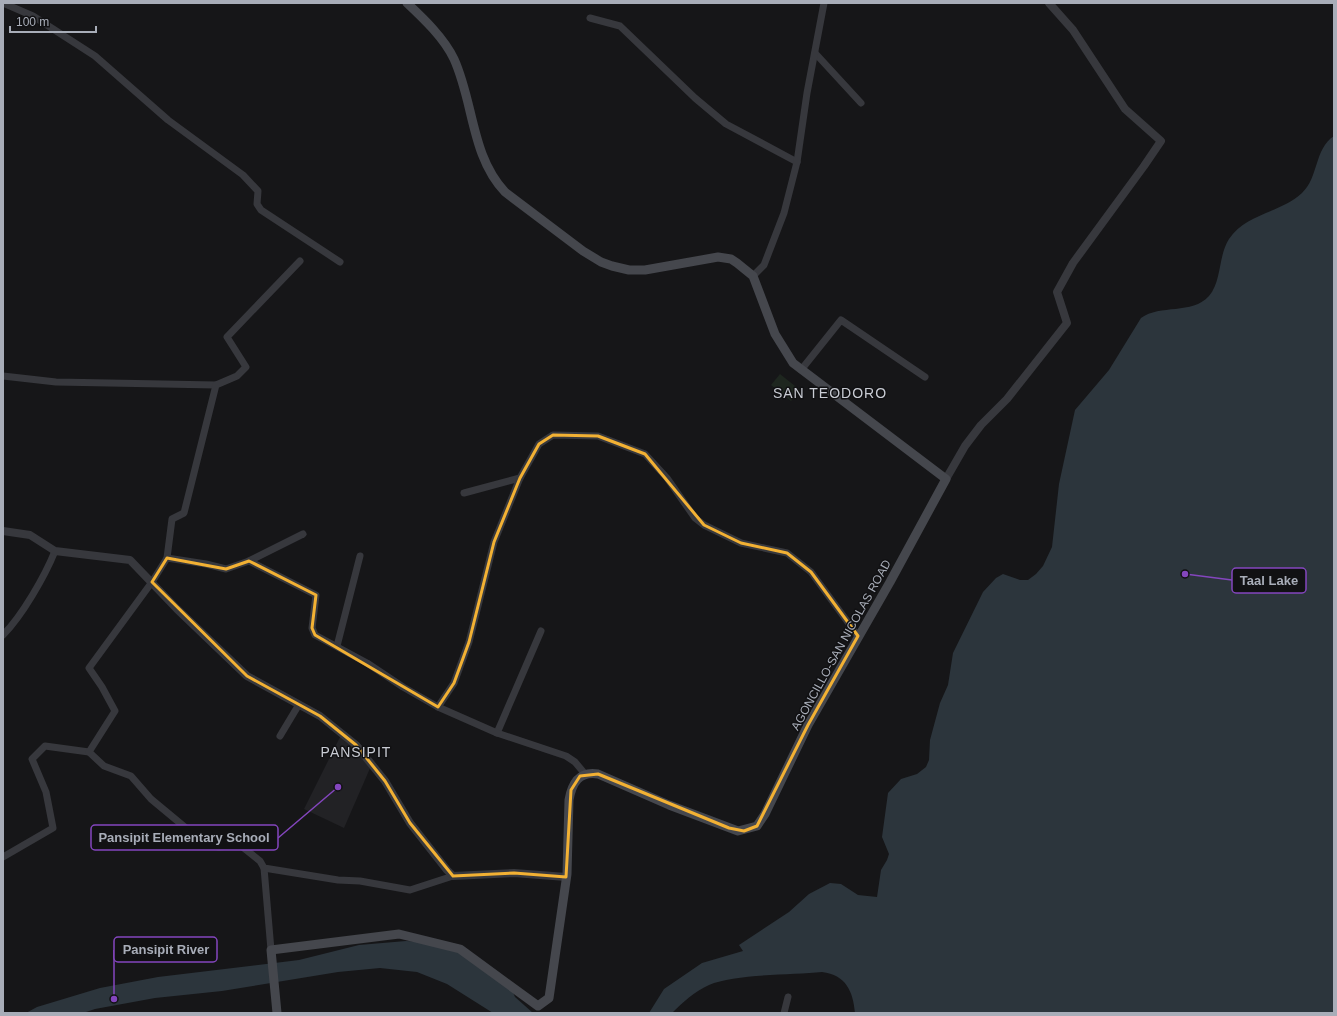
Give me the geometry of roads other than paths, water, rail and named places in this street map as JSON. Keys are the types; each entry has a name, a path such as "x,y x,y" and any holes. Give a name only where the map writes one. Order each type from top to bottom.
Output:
{"main road":[{"path":"407,3 449,50 459,73 481,153 495,180 514,199 583,251 601,262 612,266 629,270 645,270 718,257 737,262 753,276 780,344 793,363 946,479"},
{"name":"AGONCILLO-SAN NICOLAS ROAD","path":"585,774 591,773 605,777 669,806 729,828 744,831 757,826 766,814 808,725 890,582 946,479"},
{"path":"277,1013 271,950 398,934 460,949 538,1006 549,998 566,877 571,790 577,780 585,774"}],"street":[{"path":"3,3 33,16 95,56 168,120 243,175 258,191 257,204 261,210 340,262"},
{"path":"753,276 764,265 784,213 797,162 824,3"},
{"path":"946,479 965,446 977,430 1007,399 1067,323 1058,292 1073,263 1144,166 1160,141 1125,109 1073,30 1049,3"},
{"path":"590,18 620,26 695,98 726,124 797,162"},
{"path":"815,53 861,103"},
{"path":"3,376 56,382 216,385 237,376 246,367 227,337 300,261"},
{"path":"801,370 841,320 925,377"},
{"path":"89,752 115,711 102,687 89,668 152,582 167,558 172,519 184,513 216,385"},
{"path":"438,707 454,683 469,642 494,542 520,478 539,444 553,435 598,436 645,454 667,478 695,518 704,525 741,543 787,553 811,572 858,636"},
{"path":"464,493 520,478"},
{"path":"3,531 30,535 55,551 130,560 182,614 247,676 298,706 320,716 356,745 385,781 410,823 446,870 454,876"},
{"path":"167,558 206,564 226,569 249,561 303,534"},
{"path":"3,635 14,622 45,572 55,551"},
{"path":"337,646 360,556"},
{"path":"249,561 316,595 312,628 315,635 337,646 438,707 498,733 566,756 575,762 585,774"},
{"path":"498,733 541,631"},
{"path":"280,736 298,706"},
{"path":"3,857 54,828 46,792 32,759 45,746 89,752 104,766 131,776 151,799 204,844 219,847 240,845 255,856 264,868 271,950"},
{"path":"264,868 338,880 360,881 410,890 454,876 514,873 566,877"},
{"path":"784,1013 788,996"}],"place":[{"name":"Taal Lake","path":"1185,574"},
{"name":"Pansipit Elementary School","path":"338,787"},
{"name":"Pansipit River","path":"114,999"}],"district":[{"name":"SAN TEODORO","path":"830,393"},
{"name":"PANSIPIT","path":"356,752"}]}
